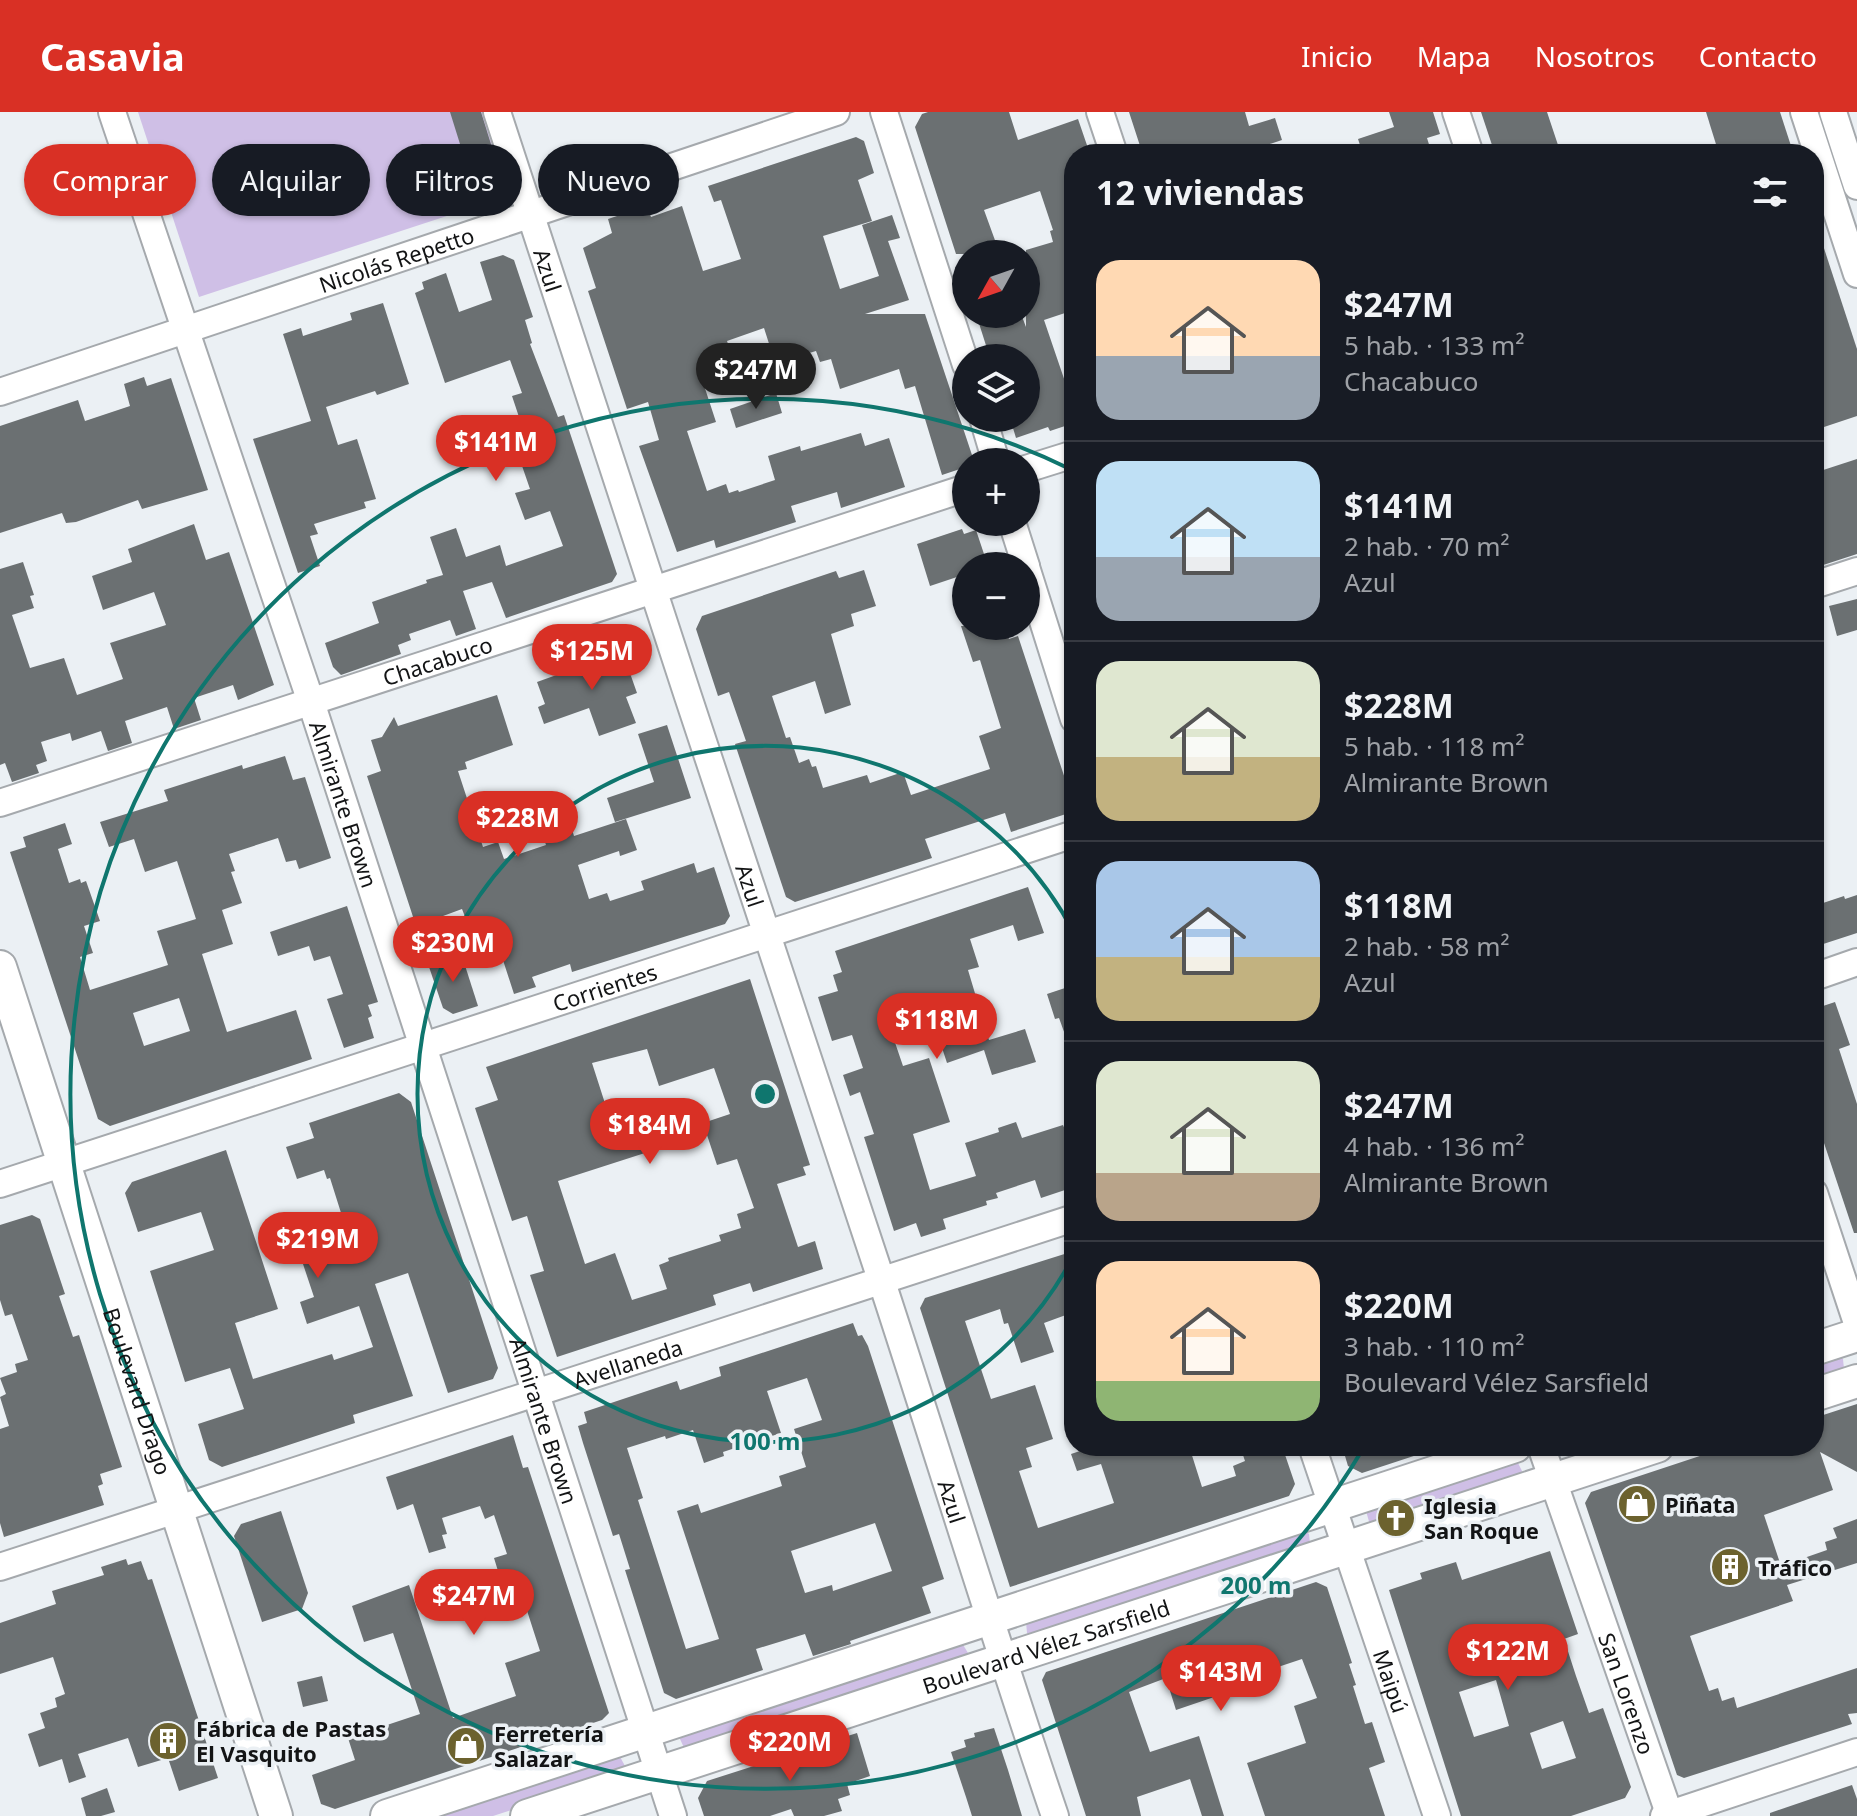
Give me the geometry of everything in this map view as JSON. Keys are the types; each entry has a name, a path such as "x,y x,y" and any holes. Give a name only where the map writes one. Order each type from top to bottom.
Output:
{"main road":[{"name":"Boulevard Drago","path":"0,967 276,1816"},
{"path":"1824,1346 1857,1335"},
{"path":"1824,1392 1857,1381"},
{"name":"Boulevard Vélez Sarsfield","path":"387,1816 1485,1456"},
{"name":"Boulevard Vélez Sarsfield","path":"527,1816 1626,1456"}],"street":[{"name":"Almirante Brown","path":"112,112 311,702 673,1816"},
{"name":"Azul","path":"497,112 1055,1816"},
{"name":"Nicolás Repetto","path":"0,392 836,112"},
{"path":"884,112 959,344"},
{"path":"1100,112 1111,144"},
{"path":"1456,112 1467,144"},
{"path":"1804,112 1814,144"},
{"path":"1833,112 1857,186"},
{"path":"1824,175 1857,274"},
{"path":"1040,465 1064,457"},
{"name":"Chacabuco","path":"0,803 952,493"},
{"path":"1824,582 1857,571"},
{"path":"1040,611 1064,687"},
{"name":"Corrientes","path":"0,1184 1064,837"},
{"path":"1824,974 1857,962"},
{"name":"Avellaneda","path":"0,1567 1064,1221"},
{"path":"1824,1223 1857,1323"},
{"name":"Maipú","path":"1315,1456 1437,1816"},
{"name":"San Lorenzo","path":"1545,1456 1667,1815"},
{"path":"1667,1815 1857,1752"}],"shaded area":[{"path":"138,112 482,112 492,144 386,144 386,216 447,216 199,297 172,216 196,216 196,144 149,144"},
{"path":"1839,1355 1843,1359 1844,1369 1824,1378 1824,1358"},
{"path":"1517,1461 1521,1475 1370,1525 1366,1511"},
{"path":"1305,1530 1309,1534 1310,1544 1031,1636 1027,1633 1026,1622"},
{"path":"962,1643 968,1653 966,1657 685,1750 680,1739 681,1735"},
{"path":"619,1755 625,1766 617,1776 493,1816 421,1816"}],"building":[{"path":"450,112 481,112 491,144 460,144"},
{"path":"928,112 1009,112 1018,140 1078,119 1087,144 1064,144 1064,313 1044,320 1064,379 1064,426 1050,431 1048,427 1040,430 1040,344 986,344 980,328 1040,328 1040,246 1053,242 1050,231 1053,230 1040,191 984,210 995,240 952,242 915,127 922,114"},
{"path":"1129,112 1245,112 1249,126 1275,118 1282,140 1270,144 1139,144"},
{"path":"1389,112 1433,112 1440,134 1427,138 1429,144 1360,144 1358,139 1394,127"},
{"path":"1481,112 1547,112 1558,144 1492,144"},
{"path":"1706,112 1780,112 1790,144 1716,144"},
{"path":"856,137 864,141 874,173 858,180 872,221 823,236 840,289 879,276 862,225 892,215 900,238 888,241 909,300 865,314 925,314 952,395 952,432 964,432 970,448 952,448 952,472 942,475 915,386 905,389 899,369 840,389 831,359 820,362 816,351 789,359 786,348 772,353 764,328 727,341 733,358 699,370 716,422 687,431 707,491 726,484 729,493 739,492 775,480 768,456 800,446 801,451 861,433 865,446 889,438 905,487 841,508 837,492 791,506 796,522 716,548 714,540 677,552 639,446 659,440 648,402 627,409 588,291 596,288 583,248 612,233 608,219 617,216 679,216 679,207 682,206 703,271 741,259 721,200 714,202 708,186"},
{"path":"1824,248 1857,349 1857,416 1824,427"},
{"path":"503,255 514,260 533,317 525,320 530,344 558,417 564,415 617,574 612,582 506,618 492,582 463,591 476,629 456,636 450,620 409,634 411,640 398,645 401,654 341,675 333,667 325,643 379,623 372,602 443,575 430,537 456,528 466,557 500,545 506,566 563,546 550,511 525,520 515,493 530,489 511,434 523,429 512,396 522,393 510,360 445,383 415,293 424,289 422,282 446,273 459,312 492,300 480,262"},
{"path":"383,303 409,384 326,407 338,445 357,439 376,499 364,502 366,508 314,524 318,534 310,536 320,566 298,573 253,439 311,421 283,334 301,328 303,336 352,320 350,313"},
{"path":"144,377 147,386 171,378 208,490 142,509 138,500 76,522 66,523 62,513 0,533 0,426 78,400 85,421 130,406 124,384"},
{"path":"776,393 782,413 736,428 730,409"},
{"path":"1014,432 1033,432 1016,438"},
{"path":"1857,459 1857,554 1824,565 1824,470"},
{"path":"194,524 206,560 229,552 274,685 238,700 233,685 194,698 201,720 174,729 167,707 125,721 132,743 108,751 101,731 72,741 70,733 41,742 47,761 36,765 39,773 12,782 5,763 0,765 0,569 23,562 34,595 30,596 34,608 12,615 30,668 64,658 77,695 123,679 110,643 166,625 154,592 103,610 92,576 132,562 128,549"},
{"path":"952,532 952,536 978,536 983,552 952,552 952,579 930,586 917,544"},
{"path":"864,570 876,606 851,614 854,626 831,634 851,705 825,714 815,681 772,696 786,738 790,737 799,763 809,759 812,767 816,766 823,788 867,775 870,783 903,772 911,795 990,769 979,736 1001,728 980,660 973,662 966,640 1019,640 1064,776 1064,815 1011,832 1005,813 925,839 932,858 795,902 786,897 735,744 746,741 729,692 718,696 696,629 702,616 836,571 839,578"},
{"path":"1857,599 1857,630 1837,636 1829,606"},
{"path":"616,646 621,660 625,659 637,693 626,697 636,723 599,736 589,708 544,724 538,707 545,704 537,682 576,668 573,660"},
{"path":"497,695 513,745 465,762 467,769 458,771 483,847 498,842 504,859 546,845 534,810 563,800 574,836 626,819 637,850 620,856 619,851 578,865 589,899 607,893 610,901 644,890 641,881 694,863 697,873 714,867 730,916 725,924 572,972 570,964 532,977 536,987 514,994 490,920 469,927 462,909 416,926 367,776 381,771 371,740 382,737 394,717 398,726"},
{"path":"667,725 691,798 615,822 607,798 654,782 638,734"},
{"path":"285,756 293,780 305,777 331,858 299,869 296,860 286,862 278,838 229,854 235,871 231,872 242,903 222,910 233,944 202,954 227,1032 296,1010 312,1059 110,1126 98,1119 10,852 26,847 23,837 65,823 72,844 58,849 69,883 80,879 81,883 86,881 100,921 84,926 93,953 80,957 90,990 168,965 157,931 196,919 177,861 145,872 134,839 109,847 100,822 168,801 164,790 242,765 243,769","holes":["179,998 190,1031 144,1046 133,1013"]},
{"path":"1028,887 1044,933 1018,941 1013,925 970,939 979,967 968,970 989,1040 1025,1029 1036,1062 992,1075 984,1050 947,1063 928,1005 887,1019 903,1066 929,1058 950,1122 913,1134 930,1190 976,1176 965,1143 999,1132 998,1128 1016,1122 1022,1138 1063,1125 1064,1190 1041,1198 1035,1180 996,1193 998,1198 986,1201 987,1205 943,1219 946,1229 921,1237 916,1223 894,1231 864,1137 874,1134 860,1092 850,1096 843,1075 863,1068 852,1035 832,1041 818,997 838,991 833,975 842,972 835,951"},
{"path":"1857,895 1857,933 1824,944 1824,903 1844,896 1845,899"},
{"path":"347,906 378,1002 368,1005 374,1038 344,1048 327,999 343,994 330,956 314,961 309,946 278,956 270,932"},
{"path":"461,953 478,1006 453,1014 443,1008 428,964"},
{"path":"750,979 810,1165 803,1167 806,1175 777,1184 798,1247 815,1241 823,1269 753,1292 750,1283 713,1295 716,1305 557,1357 530,1275 544,1271 527,1216 512,1221 475,1108 498,1100 486,1067","holes":["647,1049 659,1086 714,1068 730,1114 703,1123 717,1165 737,1159 754,1208 737,1214 741,1228 719,1235 721,1241 668,1258 669,1261 659,1265 667,1289 632,1300 615,1253 585,1264 558,1181 648,1152 636,1114 611,1122 592,1063"]},
{"path":"1064,988 1064,1032 1059,1018 1055,1019 1047,994"},
{"path":"1835,1002 1850,1045 1839,1049 1857,1104 1857,1233 1854,1233 1824,1143 1824,1006"},
{"path":"399,1093 411,1102 498,1368 493,1379 448,1393 408,1273 375,1284 413,1396 353,1415 355,1423 222,1467 209,1460 198,1424 244,1409 230,1368 185,1382 150,1271 214,1250 201,1212 138,1232 125,1193 132,1182 226,1150 278,1309 235,1323 253,1379 332,1354 334,1360 373,1347 359,1306 307,1324 300,1302 314,1297 303,1264 345,1250 341,1237 348,1235 330,1178 327,1179 324,1170 297,1179 286,1147 314,1138 309,1123"},
{"path":"32,1215 40,1219 65,1294 59,1296 73,1337 79,1335 122,1467 100,1474 103,1484 98,1486 104,1505 4,1537 0,1523 0,1429 9,1426 0,1397 6,1394 0,1378 17,1372 15,1364 28,1360 12,1314 5,1316 0,1300 0,1225"},
{"path":"1064,1254 1064,1316 1044,1323 1054,1352 1021,1363 1000,1309 965,1321 991,1399 1035,1385 1053,1439 1026,1448 1032,1467 1019,1471 1038,1528 1114,1503 1101,1464 1077,1471 1072,1456 1192,1456 1202,1487 1236,1476 1233,1466 1245,1461 1243,1456 1285,1456 1295,1484 1289,1496 1010,1587 920,1308 925,1298"},
{"path":"853,1323 858,1336 862,1335 868,1346 944,1579 922,1587 931,1613 813,1656 805,1634 756,1649 763,1670 676,1699 664,1693 625,1570 630,1569 619,1534 613,1536 578,1426 587,1423 584,1412 677,1381 680,1390 721,1376 719,1367","holes":["807,1378 822,1420 794,1429 806,1467 779,1476 782,1486 701,1513 698,1504 677,1511 719,1639 686,1649 638,1500 643,1498 627,1448 693,1430 704,1463 724,1456 723,1452 781,1433 767,1391","875,1523 892,1571 833,1591 832,1585 805,1593 791,1551"]},
{"path":"1857,1404 1857,1472 1824,1454 1824,1415"},
{"path":"513,1435 523,1468 528,1467 609,1713 602,1720 335,1809 321,1804 312,1775 355,1760 348,1738 420,1714 393,1633 364,1642 352,1606 409,1585 453,1718 516,1696 505,1663 540,1651 521,1592 506,1597 494,1558 507,1554 494,1515 485,1519 480,1506 442,1518 447,1534 442,1535 446,1548 429,1553 413,1504 397,1510 386,1477"},
{"path":"1345,1456 1414,1456 1362,1473 1348,1466"},
{"path":"1700,1456 1821,1456 1833,1490 1764,1515 1781,1566 1827,1550 1825,1542 1837,1538 1833,1528 1857,1519 1857,1563 1787,1585 1793,1601 1690,1636 1709,1691 1718,1688 1722,1701 1734,1697 1737,1708 1857,1668 1857,1713 1848,1714 1852,1724 1684,1778 1677,1775 1585,1503 1591,1492"},
{"path":"281,1511 308,1593 302,1609 262,1622 234,1536 241,1524"},
{"path":"1550,1551 1578,1634 1564,1639 1589,1713 1603,1708 1631,1787 1625,1798 1571,1816 1461,1816 1389,1590 1422,1579 1420,1573 1456,1562 1462,1580","holes":["1496,1680 1509,1726 1474,1737 1459,1692","1563,1721 1576,1758 1542,1769 1530,1733"]},
{"path":"126,1559 128,1565 141,1561 148,1580 152,1579 218,1778 179,1791 168,1758 138,1767 128,1738 78,1754 86,1777 69,1783 62,1759 39,1767 28,1734 45,1728 40,1713 57,1707 55,1698 65,1694 53,1657 0,1674 0,1623 56,1604 52,1591 104,1575 101,1567"},
{"path":"1316,1582 1327,1587 1352,1663 1349,1664 1356,1685 1353,1686 1365,1724 1372,1722 1385,1762 1369,1768 1385,1816 1265,1816 1247,1763 1306,1743 1294,1706 1317,1698 1302,1659 1275,1668 1271,1657 1217,1675 1223,1694 1176,1710 1166,1678 1129,1692 1150,1752 1199,1736 1224,1816 1202,1816 1190,1779 1137,1797 1141,1816 1086,1816 1042,1680 1046,1672"},
{"path":"322,1676 328,1701 303,1707 297,1682"},
{"path":"994,1728 1022,1816 972,1816 951,1752 966,1747 964,1740 975,1737 974,1733"},
{"path":"857,1733 870,1776 847,1784 850,1795 838,1799 842,1811 824,1816 794,1816 791,1809 770,1816 704,1816 698,1798 707,1781"},
{"path":"1852,1785 1857,1799 1857,1816 1770,1816 1770,1813"},
{"path":"107,1788 115,1812 86,1816 81,1798"}],"place":[{"name":"Piñata","path":"1637,1504"},
{"name":"Iglesia San Roque","path":"1396,1518"},
{"name":"Tráfico","path":"1730,1567"},
{"name":"Fábrica de Pastas El Vasquito","path":"168,1741"},
{"name":"Ferretería Salazar","path":"466,1746"}]}
